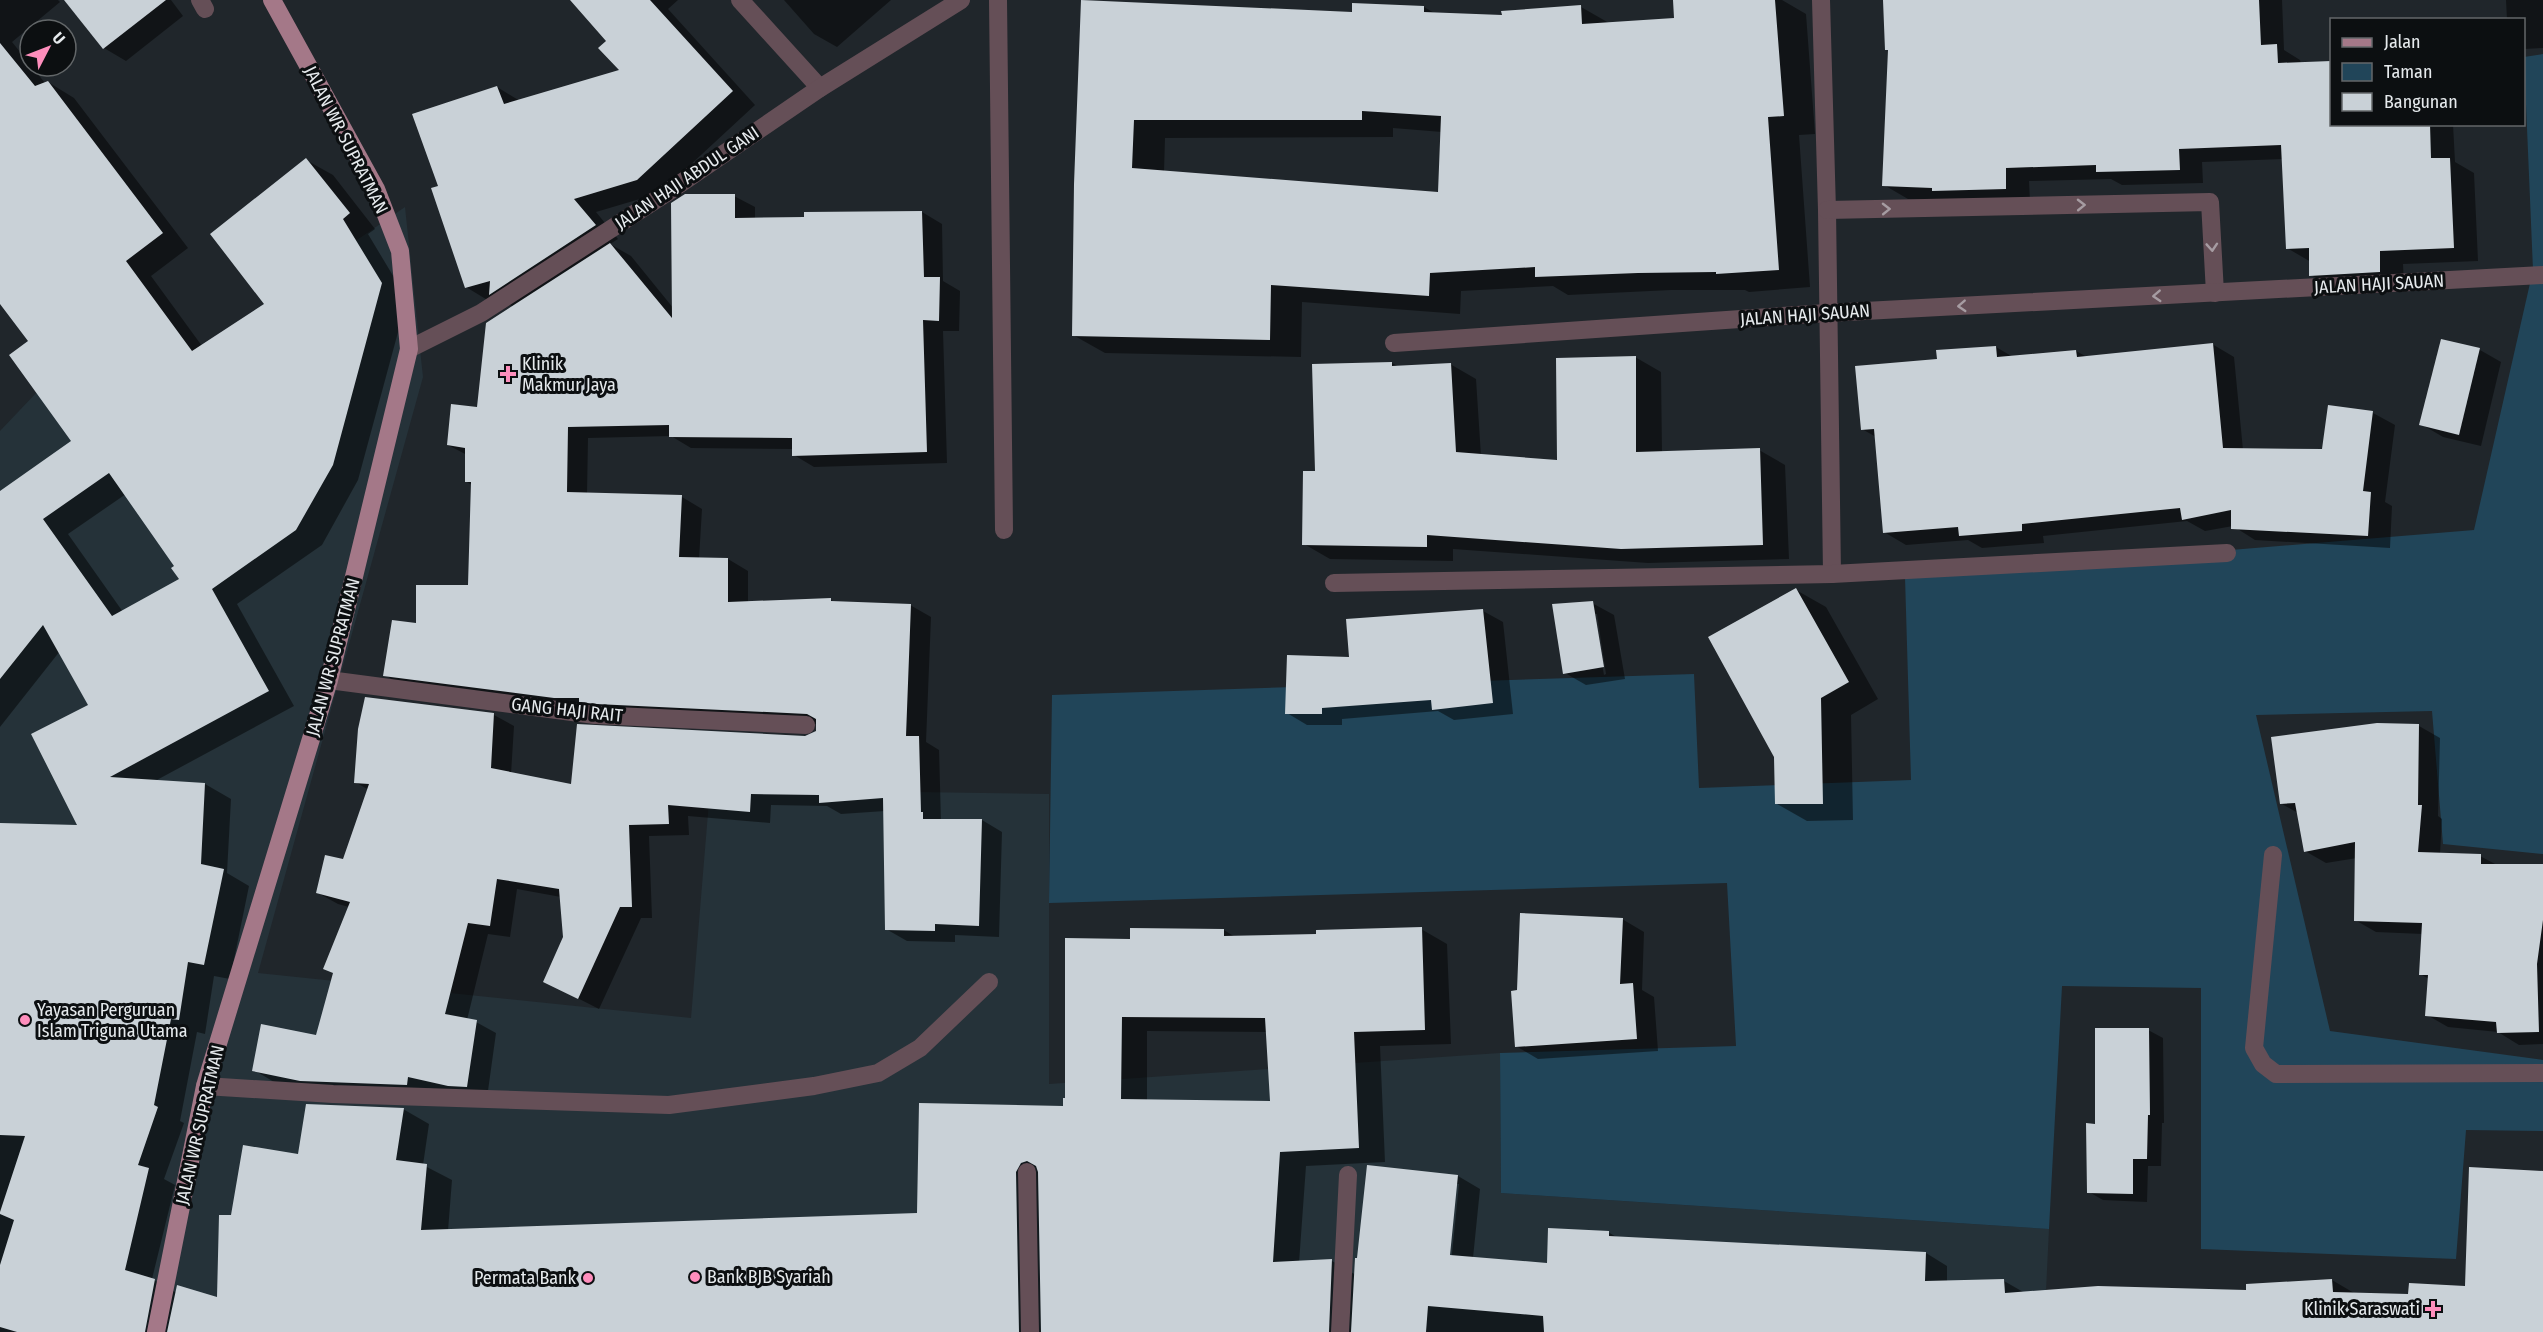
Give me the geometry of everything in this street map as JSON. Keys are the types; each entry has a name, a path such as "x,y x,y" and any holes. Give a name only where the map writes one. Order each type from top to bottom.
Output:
{"main road":[{"name":"JALAN WR SUPRATMAN","path":"156,1332 205,1086 329,680 409,348 400,251 376,189 272,0"}],"street":[{"path":"740,0 820,88"},
{"name":"JALAN HAJI ABDUL GANI","path":"409,348 481,313 666,194 820,88 961,0"},
{"path":"998,0 1004,530"},
{"path":"1821,0 1827,210 1832,574"},
{"path":"1827,210 2210,202 2215,293"},
{"name":"JALAN HAJI SAUAN","path":"1394,343 1827,313 2543,275"},
{"path":"1334,583 1832,574 2227,553"},
{"name":"GANG HAJI RAIT","path":"329,680 595,715 806,725"},
{"path":"2273,855 2254,1048 2263,1064 2276,1074 2543,1072"},
{"path":"205,1086 333,1094 669,1104 792,1089 878,1073 920,1048 988,982"},
{"path":"1027,1172 1030,1332"},
{"path":"1340,1332 1348,1175"}],"shaded area":[{"path":"405,207 423,377 258,973 691,1018 710,789 1049,794 1049,1084 1500,1053 1501,1193 2049,1229 2044,1332 0,1332 0,431 57,371 93,421"}],"green space":[{"path":"2543,54 2543,854 2443,844 2432,711 2256,715 2330,1031 2543,1060 2543,1131 2466,1130 2456,1259 2201,1249 2201,988 2062,986 2049,1229 1501,1193 1500,1053 1736,1046 1727,883 1049,903 1052,695 1694,674 1699,788 1911,780 1905,577 2474,530 2533,270 2525,57"}],"building":[{"path":"64,0 166,0 103,49"},
{"path":"570,0 650,0 733,91 637,180 574,199 596,225 489,295 490,281 465,288 431,188 438,186 412,114 497,86 504,104 619,70 598,48 606,41"},
{"path":"1081,0 1352,12 1352,3 1424,6 1424,12 1502,15 1501,11 1581,5 1582,24 1674,18 1673,0 1775,0 1784,116 1768,117 1779,270 1716,274 1716,272 1638,273 1535,277 1535,267 1430,273 1429,296 1271,285 1270,340 1072,336 1074,184","holes":["1362,111 1441,116 1438,192 1132,168 1134,120 1362,120"]},
{"path":"1883,0 2259,0 2261,45 2277,44 2278,63 2330,61 2330,126 2430,126 2431,158 2450,158 2454,248 2380,251 2380,272 2309,276 2309,248 2286,249 2281,145 2179,149 2180,170 2096,172 2096,165 2006,168 2006,189 1932,191 1932,188 1882,186 1888,50 1885,50"},
{"path":"0,43 18,65 18,78 28,78 35,86 48,81 163,233 126,261 192,351 264,304 210,234 306,158 350,213 343,219 382,283 333,465 296,530 212,589 269,691 110,777 205,783 201,864 224,869 204,965 188,962 179,1020 171,1019 154,1105 158,1107 138,1165 149,1168 125,1270 155,1279 145,1332 17,1332 0,1327 0,1265 14,1220 0,1212 25,1136 0,1135 0,823 77,825 31,734 88,705 43,625 0,679 0,491 71,441 9,355 28,341 0,304","holes":["109,473 174,566 171,568 179,579 112,616 43,519"]},
{"path":"685,194 735,194 735,218 804,217 804,212 922,211 924,277 940,277 939,321 923,320 927,452 792,456 792,438 669,437 669,425 568,427 567,492 682,495 679,557 728,558 728,602 831,598 831,601 911,604 906,736 919,736 921,812 923,812 923,819 982,819 979,926 935,924 935,931 885,930 883,798 819,803 819,795 751,794 750,812 668,805 669,824 629,825 632,907 620,907 578,999 543,982 563,937 559,889 497,879 490,926 468,923 445,1014 477,1020 467,1087 448,1086 408,1077 407,1085 300,1081 252,1071 261,1024 316,1035 333,973 323,969 350,902 316,893 325,855 343,859 369,784 354,783 358,729 365,697 494,713 491,768 571,784 577,724 805,736 816,731 816,719 807,714 596,704 579,702 579,698 554,698 383,676 392,620 416,623 416,585 468,585 471,482 465,482 465,448 447,445 451,404 477,407 486,323 610,243 672,318 671,203"},
{"path":"2441,339 2480,348 2459,435 2419,425"},
{"path":"2213,343 2223,448 2322,449 2328,405 2373,411 2363,491 2371,492 2368,536 2231,529 2231,510 2182,520 2180,508 2022,524 2022,531 1959,536 1958,527 1883,533 1874,429 1861,430 1855,366 1937,359 1936,350 1996,346 1997,357 2076,350 2077,357"},
{"path":"1636,356 1636,452 1760,448 1763,545 1621,549 1427,535 1427,547 1302,545 1303,471 1315,471 1312,364 1392,362 1392,366 1451,363 1456,452 1557,460 1556,358"},
{"path":"1796,588 1849,682 1821,698 1823,804 1775,804 1774,757 1708,637"},
{"path":"1593,601 1604,667 1563,674 1552,604"},
{"path":"1483,609 1493,703 1432,710 1431,700 1322,708 1322,714 1285,714 1287,655 1349,657 1346,619"},
{"path":"2377,723 2419,724 2418,805 2422,805 2418,852 2481,854 2481,864 2543,864 2543,920 2537,964 2539,1032 2497,1033 2496,1022 2425,1016 2428,975 2419,975 2422,923 2354,921 2355,842 2304,852 2295,803 2280,804 2271,737"},
{"path":"1520,913 1623,918 1620,984 1633,983 1637,1039 1515,1047 1511,991 1517,990"},
{"path":"1422,927 1425,1030 1354,1032 1359,1148 1280,1152 1273,1262 1332,1259 1329,1332 1041,1332 1038,1172 1036,1166 1027,1161 1021,1163 1016,1172 1019,1332 167,1332 177,1285 217,1297 219,1215 231,1215 243,1145 298,1154 306,1104 404,1108 396,1160 427,1164 421,1230 917,1213 919,1103 1063,1106 1063,1098 1065,1098 1065,938 1130,939 1130,928 1224,929 1224,936 1316,934 1316,930","holes":["1122,1017 1265,1018 1270,1101 1121,1099"]},
{"path":"2095,1028 2149,1028 2150,1115 2148,1115 2147,1159 2133,1159 2133,1194 2087,1193 2086,1123 2095,1124"},
{"path":"1367,1165 1458,1175 1450,1255 1547,1263 1548,1228 1609,1231 1609,1236 1926,1252 1925,1281 2004,1279 2005,1293 2098,1286 2246,1290 2246,1284 2332,1279 2333,1292 2408,1294 2409,1283 2465,1286 2469,1167 2543,1171 2543,1332 1544,1332 1543,1316 1428,1306 1426,1332 1351,1332 1355,1258 1357,1258"}],"place":[{"name":"Klinik Makmur Jaya","path":"508,374"},
{"name":"Yayasan Perguruan Islam Triguna Utama","path":"25,1020"},
{"name":"Bank BJB Syariah","path":"695,1277"},
{"name":"Permata Bank","path":"588,1278"},
{"name":"Klinik Saraswati","path":"2433,1309"}]}
